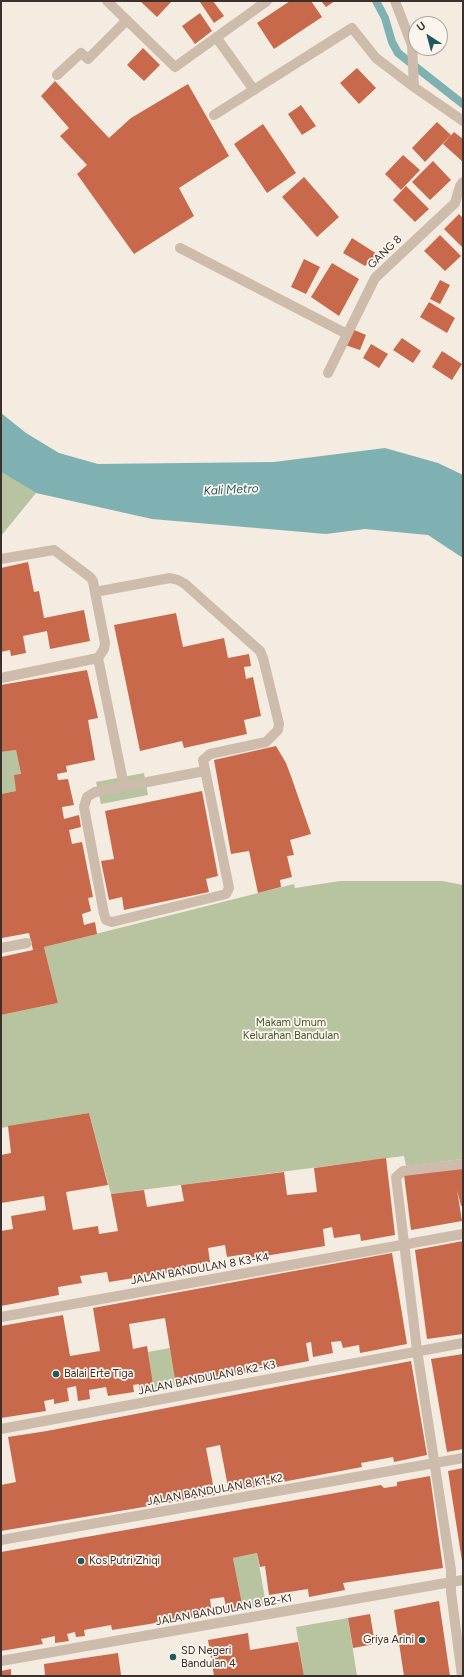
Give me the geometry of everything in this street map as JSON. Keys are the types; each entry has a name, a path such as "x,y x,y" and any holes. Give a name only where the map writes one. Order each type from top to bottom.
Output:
{"street":[{"path":"107,1 175,67 268,1"},
{"path":"394,1 412,47 414,87"},
{"path":"57,75 81,52 88,59 127,20"},
{"path":"214,115 352,28 376,58 414,87 463,121"},
{"path":"216,37 254,90"},
{"name":"GANG 8","path":"328,373 377,274 455,203 460,186 463,182"},
{"path":"180,248 347,334"},
{"path":"1,560 47,550 54,550 90,577 93,581 105,643 104,649 98,658 1,678"},
{"path":"95,592 170,578 185,584 260,651 279,724 278,730 266,742 210,754 203,760 229,888 228,891 224,895 112,922 106,920 84,807 85,801 90,794 205,771"},
{"path":"98,658 124,786"},
{"path":"1,948 27,943"},
{"path":"462,1676 450,1583 451,1570 417,1350 396,1178 403,1171 463,1164"},
{"name":"JALAN BANDULAN 8 K3-K4","path":"1,1317 463,1234"},
{"name":"JALAN BANDULAN 8 K2-K3","path":"1,1429 417,1350 463,1343"},
{"name":"JALAN BANDULAN 8 K1-K2","path":"1,1540 463,1458"},
{"name":"JALAN BANDULAN 8 B2-K1","path":"1,1661 463,1580"}],"green space":[{"path":"1,472 36,493 1,536"},
{"path":"16,750 21,774 16,791 1,794 1,752"},
{"path":"144,773 148,795 101,804 96,782"},
{"name":"Makam Umum Kelurahan Bandulan","path":"340,881 443,881 463,885 463,1159 406,1166 404,1156 111,1194 89,1113 1,1128 1,1015 58,1003 44,947 294,884 295,888"},
{"path":"170,1348 176,1386 154,1390 148,1352"},
{"path":"257,1553 266,1604 243,1609 233,1558"},
{"path":"348,1618 357,1676 304,1676 296,1627"}],"water":[{"name":"Kali Metro","path":"1,413 26,433 59,453 98,464 274,462 385,448 438,463 463,475 463,558 428,535 365,529 326,534 152,519 36,493 1,472"}],"building":[{"path":"140,1 172,1 157,17"},
{"path":"213,1 224,16 214,23 200,2"},
{"path":"290,1 311,1 322,17 274,49 257,23"},
{"path":"321,1 335,1 326,7"},
{"path":"200,13 212,31 195,44 182,26"},
{"path":"143,48 160,65 144,81 127,65"},
{"path":"357,68 376,88 359,104 340,83"},
{"path":"55,81 109,138 131,118 188,84 229,156 179,188 194,216 134,254 77,174 87,165 60,136 69,128 41,96"},
{"path":"301,105 316,126 302,135 288,114"},
{"path":"437,122 451,135 425,162 412,148"},
{"path":"263,124 296,173 267,193 234,144"},
{"path":"454,132 463,139 463,162 443,144"},
{"path":"403,155 420,170 401,190 385,174"},
{"path":"433,161 451,180 430,200 412,182"},
{"path":"304,177 339,217 317,237 282,197"},
{"path":"406,186 429,209 415,222 393,200"},
{"path":"459,214 463,218 463,248 444,229"},
{"path":"440,235 461,256 445,271 424,251"},
{"path":"352,238 377,254 365,266 343,253"},
{"path":"304,259 320,267 306,294 291,287"},
{"path":"332,263 359,279 339,316 311,297"},
{"path":"440,280 450,285 440,304 430,299"},
{"path":"429,302 455,318 447,333 420,317"},
{"path":"352,329 366,335 360,350 345,345"},
{"path":"402,338 421,351 413,363 393,350"},
{"path":"371,344 388,354 379,368 363,358"},
{"path":"442,351 462,364 452,380 432,367"},
{"path":"28,562 34,592 39,591 44,618 84,610 90,641 50,649 47,631 23,636 26,653 11,656 10,650 1,652 1,568"},
{"path":"176,613 183,647 224,638 228,658 249,654 251,666 244,667 246,679 253,677 261,716 244,720 247,734 184,748 182,741 140,751 114,625"},
{"path":"87,670 98,718 88,720 95,760 66,766 67,772 57,774 58,780 68,779 74,805 62,807 64,819 79,815 81,827 69,830 72,844 82,842 93,897 88,898 91,911 82,914 84,925 95,922 97,934 44,947 58,1003 1,1015 1,957 33,950 29,933 2,938 1,933 1,794 16,791 14,775 21,774 16,750 1,752 1,685"},
{"path":"276,746 286,763 311,834 290,840 294,855 287,856 292,877 280,880 281,887 258,893 249,851 231,854 214,760"},
{"path":"202,791 218,876 206,879 209,892 124,910 122,897 109,900 101,861 114,859 105,811"},
{"path":"89,1113 108,1185 66,1192 73,1230 98,1226 99,1234 118,1231 111,1194 144,1190 147,1207 184,1201 181,1185 284,1172 287,1195 317,1192 314,1168 386,1158 395,1235 361,1241 360,1234 334,1238 332,1227 323,1229 325,1246 247,1259 246,1254 227,1257 225,1245 208,1248 210,1262 195,1265 196,1268 109,1282 107,1272 80,1276 82,1283 58,1287 59,1295 1,1306 1,1231 13,1229 11,1216 46,1210 44,1196 1,1203 1,1155 11,1153 8,1126"},
{"path":"463,1167 463,1205 461,1206 457,1190 462,1221 411,1230 404,1175"},
{"path":"463,1241 463,1334 427,1339 415,1250"},
{"path":"392,1253 407,1344 360,1353 359,1345 343,1348 341,1341 331,1342 333,1353 313,1357 311,1342 306,1343 309,1361 176,1386 165,1318 129,1324 133,1349 147,1346 154,1390 140,1392 139,1384 133,1385 134,1392 108,1396 106,1387 89,1390 90,1399 78,1401 76,1386 67,1388 69,1401 54,1404 54,1399 44,1401 46,1411 1,1418 1,1326 63,1315 70,1356 100,1351 93,1308"},
{"path":"463,1354 463,1449 447,1452 431,1359"},
{"path":"411,1361 427,1455 394,1462 393,1457 361,1463 362,1467 229,1492 220,1445 206,1448 215,1495 1,1531 1,1485 16,1482 8,1437 47,1431"},
{"path":"463,1468 463,1561 462,1561 448,1471"},
{"path":"430,1476 443,1568 343,1583 345,1590 309,1597 308,1589 269,1595 265,1566 260,1567 257,1553 233,1558 243,1609 227,1612 224,1597 210,1599 212,1614 112,1630 111,1625 84,1630 85,1636 76,1637 75,1632 67,1634 69,1641 55,1643 55,1636 41,1639 43,1644 1,1651 1,1552 381,1485 384,1488 397,1486 397,1482"},
{"name":"Griya Arini","path":"439,1601 450,1676 404,1676 394,1610"},
{"path":"370,1614 375,1644 353,1648 348,1618"},
{"path":"248,1633 250,1650 298,1642 304,1676 214,1676 208,1640"},
{"path":"118,1653 121,1675 45,1676 44,1664"},
{"path":"11,1669 11,1676 1,1676 1,1671"}],"waterway":[{"path":"376,1 385,18 392,42 398,53 463,104"}],"place":[{"name":"Balai Erte Tiga","path":"56,1374"},
{"name":"Kos Putri Zhiqi","path":"81,1561"},
{"name":"Griya Arini","path":"422,1640"},
{"name":"SD Negeri Bandulan 4","path":"173,1657"}]}
